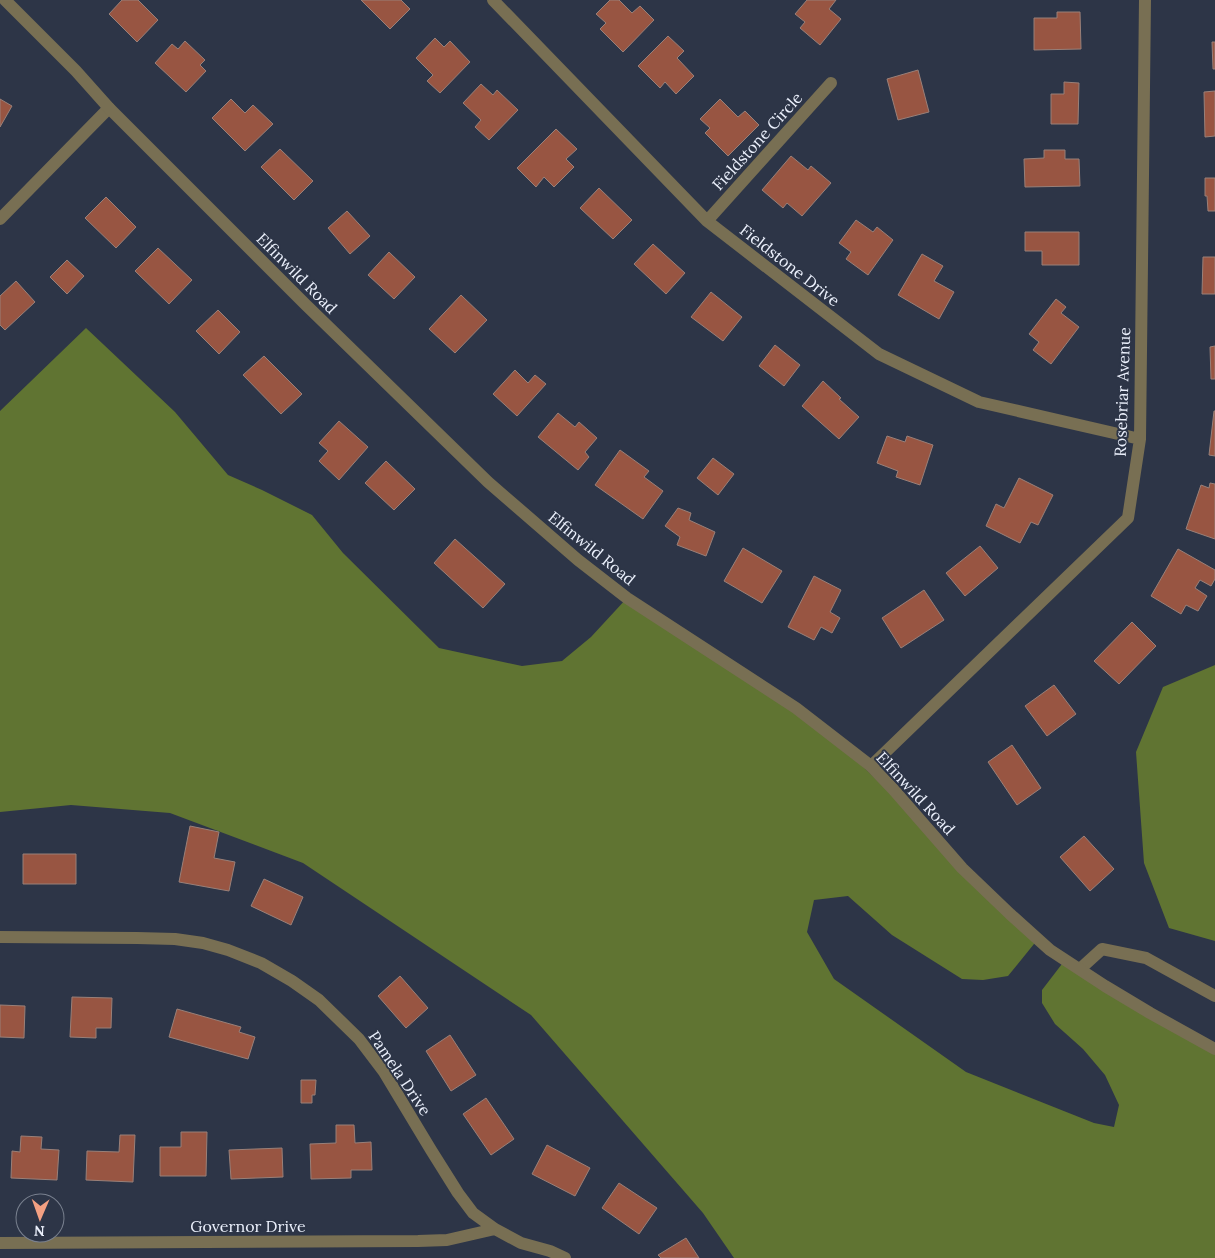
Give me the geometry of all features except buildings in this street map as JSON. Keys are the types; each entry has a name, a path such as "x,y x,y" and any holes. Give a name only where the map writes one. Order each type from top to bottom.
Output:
{"street":[{"name":"Elfinwild Road","path":"6,0 76,71 109,108 305,304 488,482 578,560 627,598 796,708 872,766 962,868 1050,950 1105,986 1215,1049"},
{"name":"Fieldstone Drive","path":"493,0 707,221 879,354 979,402 1140,439"},
{"name":"Rosebriar Avenue","path":"872,766 1128,518 1140,439 1145,0"},
{"name":"Fieldstone Circle","path":"707,221 830,84"},
{"path":"0,219 109,108"},
{"name":"Pamela Drive","path":"0,937 175,939 203,943 228,950 261,963 319,1000 359,1039 384,1072 458,1193 473,1213 495,1229 522,1243 566,1258"},
{"path":"1080,969 1102,949 1146,958 1215,996"},
{"name":"Governor Drive","path":"0,1243 418,1241 447,1240 495,1229"}],"green space":[{"path":"86,328 175,412 228,475 312,515 343,553 439,648 522,666 562,661 591,637 627,598 831,735 1038,939 1008,976 983,980 962,979 892,935 848,896 814,900 807,932 834,979 966,1072 1094,1123 1114,1127 1119,1105 1105,1075 1083,1049 1055,1024 1042,1003 1042,990 1065,960 1215,1049 1215,1258 734,1258 703,1213 531,1015 303,863 170,813 71,805 0,812 0,411"},
{"path":"1215,665 1215,941 1169,928 1144,863 1136,752 1163,687"}]}
